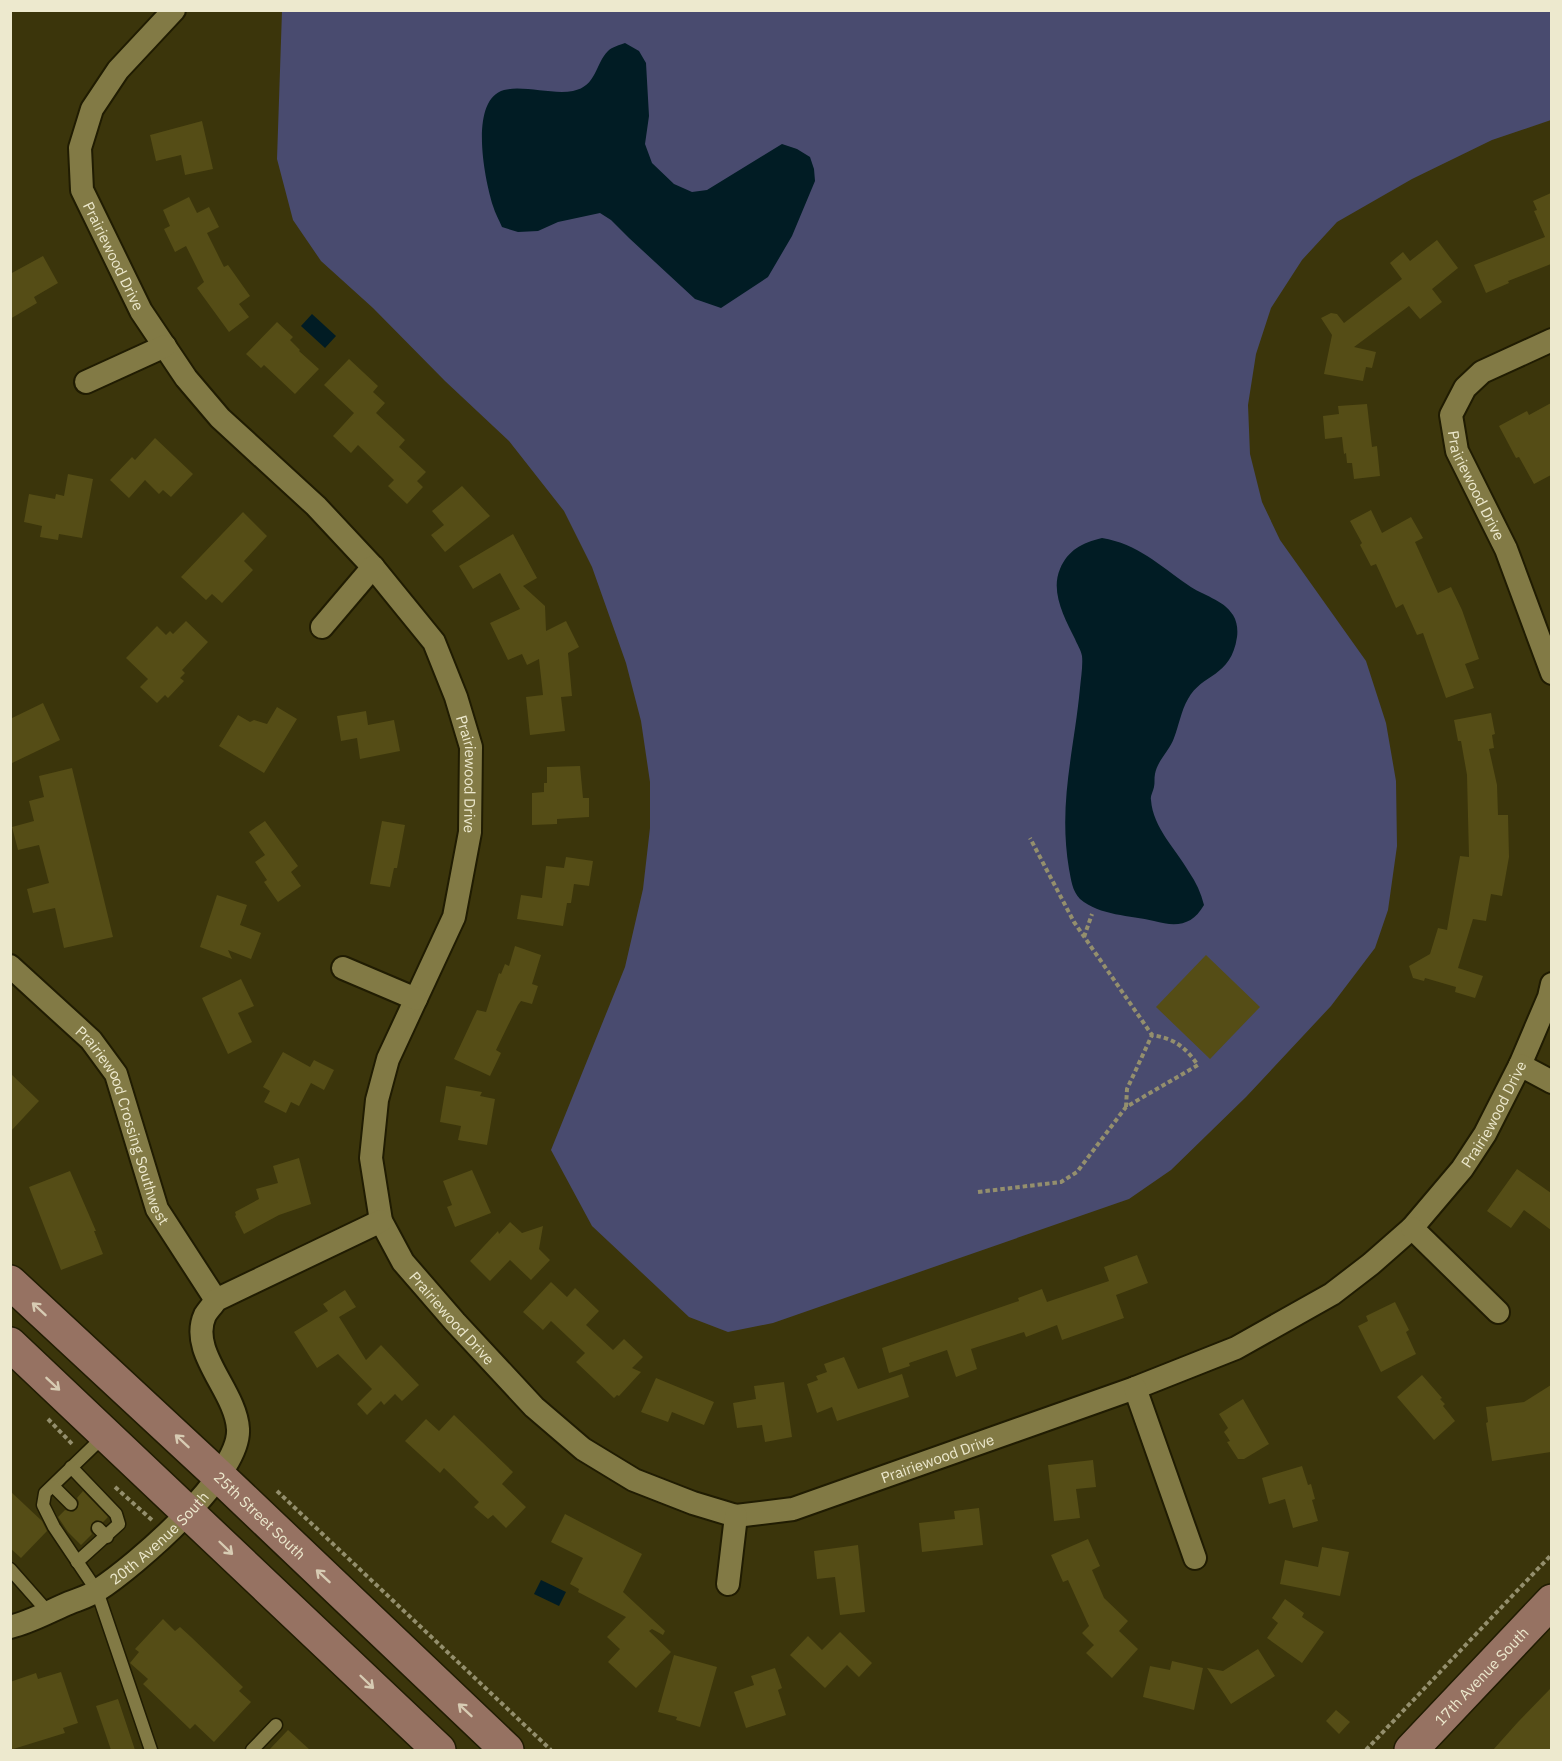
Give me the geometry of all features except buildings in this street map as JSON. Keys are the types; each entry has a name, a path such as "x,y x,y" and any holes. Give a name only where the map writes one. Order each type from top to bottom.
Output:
{"main road":[{"name":"25th Street South","path":"10,1282 219,1476 507,1750"},
{"path":"10,1344 439,1750"},
{"name":"17th Avenue South","path":"1411,1750 1551,1601"}],"street":[{"name":"Prairiewood Drive","path":"174,10 118,70 92,109 80,148 82,190 141,311 186,378 220,418 316,506 373,567 434,642 456,697 471,747 470,832 454,917 388,1059 377,1101 371,1158 381,1221 403,1262 455,1322 534,1407 584,1449 634,1480 693,1503 736,1516 793,1509 1135,1388 1236,1348 1332,1294 1412,1228 1462,1169 1485,1134 1520,1065 1549,997 1551,984"},
{"name":"Prairiewood Drive","path":"1551,340 1482,372 1465,388 1451,415 1457,451 1506,549 1551,673"},
{"path":"86,382 165,346"},
{"path":"322,627 373,567"},
{"name":"Prairiewood Crossing Southwest","path":"10,966 91,1040 116,1074 157,1209 216,1300"},
{"path":"343,968 416,999"},
{"path":"1520,1065 1551,1082"},
{"path":"216,1300 381,1221"},
{"path":"1412,1228 1498,1312"},
{"name":"20th Avenue South","path":"10,1627 97,1591 154,1548 189,1512 219,1476 234,1450 239,1431 234,1407 200,1339 205,1316 216,1300"},
{"path":"1135,1388 1195,1558"},
{"path":"728,1584 736,1516"}],"lane":[{"path":"106,1434 45,1494 44,1505 54,1527 97,1591 152,1750"},
{"path":"71,1467 116,1515 119,1524 102,1533 77,1562"},
{"path":"53,1486 71,1504"},
{"path":"10,1569 48,1612"},
{"path":"252,1750 276,1725"}],"path":[{"path":"978,1192 1061,1182 1077,1172 1126,1107 1198,1065 1187,1049 1168,1038 1152,1035 1084,937 1063,903 1030,838"},
{"path":"1084,937 1092,914"},
{"path":"1126,1107 1127,1089 1152,1035"},
{"path":"277,1491 551,1750"},
{"path":"1366,1750 1551,1554"}],"shaded area":[{"path":"282,11 1551,11 1551,120 1492,140 1412,179 1337,222 1302,260 1271,308 1256,354 1248,405 1250,454 1262,502 1280,540 1366,661 1386,723 1396,781 1397,846 1388,910 1375,948 1331,1006 1246,1097 1171,1170 1129,1199 773,1323 728,1332 689,1317 592,1226 551,1150 625,967 643,889 650,828 650,782 641,721 626,663 592,567 564,511 509,441 445,381 373,308 321,261 293,220 277,159"},
{"path":"625,43 639,51 646,63 649,116 645,144 652,163 674,184 692,192 707,190 782,144 810,157 815,181 792,236 768,277 721,308 695,299 611,220 600,213 558,222 538,231 518,232 502,227 494,209 486,179 482,142 486,109 493,97 504,90 512,89 565,92 581,88 591,80 608,51"},
{"path":"312,314 336,336 325,348 301,326"},
{"path":"1102,538 1127,545 1148,556 1194,589 1224,605 1233,615 1236,623 1237,637 1229,660 1216,674 1201,684 1188,699 1172,742 1156,769 1151,798 1156,820 1194,880 1204,905 1194,917 1183,923 1162,923 1097,909 1080,899 1071,881 1066,845 1066,800 1082,660 1080,649 1060,605 1057,578 1063,562 1072,552 1088,542"},
{"path":"541,1580 566,1592 559,1606 534,1594"}]}
